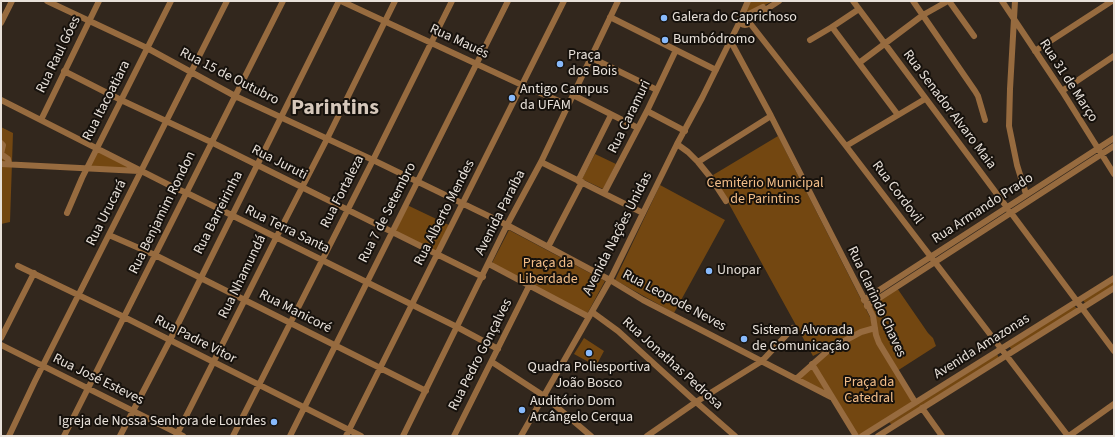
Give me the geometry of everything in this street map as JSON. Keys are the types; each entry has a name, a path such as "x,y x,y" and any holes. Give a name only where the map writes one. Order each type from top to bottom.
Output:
{"street":[{"path":"1,23 12,1"},
{"name":"Rua 15 de Outubro","path":"47,1 147,48 234,96 282,117 507,225"},
{"name":"Rua Raul Góes","path":"41,120 99,1"},
{"name":"Rua Itacoatiara","path":"67,213 86,169 171,1"},
{"name":"Rua Urucará","path":"9,436 78,295 227,1"},
{"name":"Rua Benjamim Rondon","path":"64,436 283,1"},
{"name":"Rua Maués","path":"340,1 568,105"},
{"name":"Rua Barreirinha","path":"120,436 170,340 231,215 340,1"},
{"name":"Rua Nhamundá","path":"179,435 276,238 396,1"},
{"name":"Rua Fortaleza","path":"233,436 452,1"},
{"name":"Rua 7 de Setembro","path":"290,436 508,1"},
{"name":"Rua Alberto Mendes","path":"348,433 564,1"},
{"name":"Avenida Paraíba","path":"403,436 507,225 592,58 618,1"},
{"name":"Avenida Nações Unidas","path":"521,436 610,280 730,40 745,20 748,1"},
{"path":"745,20 775,1"},
{"path":"745,20 778,1"},
{"name":"Rua Senador Alvaro Maia","path":"853,1 1081,308"},
{"path":"913,1 975,91 978,96 985,120"},
{"path":"860,63 923,15 948,1 974,36"},
{"name":"Rua 31 de Março","path":"1002,1 1062,91 1114,174"},
{"path":"1015,1 1013,19 1010,126 1017,165 1026,194"},
{"path":"1035,51 1112,1"},
{"path":"810,40 859,9"},
{"path":"610,18 716,70"},
{"name":"Rua Cordovil","path":"745,20 846,146 1068,436"},
{"path":"832,27 898,115"},
{"name":"Rua Clarindo Chaves","path":"730,40 771,116 874,320 876,336 879,344 915,402"},
{"name":"Rua Caramuri","path":"604,193 647,111 676,50"},
{"path":"1062,91 1114,56"},
{"path":"592,58 657,90"},
{"name":"Rua Juruti","path":"64,71 121,100 212,142 302,188 483,276"},
{"path":"573,95 638,128"},
{"path":"846,146 925,99"},
{"name":"Rua Terra Santa","path":"1,100 411,306 457,327 498,349"},
{"path":"647,111 685,131"},
{"path":"548,247 611,115"},
{"path":"698,162 771,116"},
{"name":"Rua Armando Prado","path":"867,306 1006,207 1114,138"},
{"path":"1,143 3,145 2,156 8,159 9,164"},
{"path":"677,144 698,162 711,178 726,201"},
{"name":"Rua Armando Prado","path":"864,300 1010,213 1114,146"},
{"path":"540,162 643,213"},
{"path":"1,164 141,171"},
{"name":"Rua Leopode Neves","path":"507,225 610,280 643,300 831,396"},
{"name":"Rua Manicoré","path":"109,235 155,255 426,391"},
{"name":"Rua Jonathas Pedrosa","path":"488,264 529,286 590,314 618,331 735,436"},
{"name":"Rua Padre Vitor","path":"18,266 304,407 348,433 361,436"},
{"path":"1,338 34,273"},
{"name":"Avenida Amazonas","path":"862,436 1114,278"},
{"name":"Rua Pedro Gonçalves","path":"454,436 529,286"},
{"name":"Avenida Amazonas","path":"878,436 888,433 922,408 1114,288"},
{"path":"1081,308 1114,351"},
{"path":"647,436 696,402 762,361 793,328"},
{"path":"796,379 825,352 836,344 861,332 875,328"},
{"name":"Rua José Esteves","path":"1,345 133,410 179,435"},
{"path":"492,362 544,396 591,436"},
{"path":"812,364 856,436"},
{"path":"1068,436 1114,404"},
{"path":"922,408 942,436"},
{"path":"882,423 888,433"}],"green space":[{"path":"749,1 773,1 750,13 745,11"},
{"path":"1,127 13,133 10,222 1,224"},
{"name":"Cemitério Municipal de Parintins","path":"778,136 874,325 813,356 713,175"},
{"path":"97,148 142,171 87,169"},
{"path":"595,154 616,164 603,189 582,179"},
{"path":"660,185 725,220 674,313 615,280"},
{"path":"407,205 449,225 436,252 394,231"},
{"name":"Praça da Liberdade","path":"509,230 605,281 587,314 492,263"},
{"path":"1114,280 1114,286 1085,303 1083,300"},
{"name":"Praça da Catedral","path":"897,288 933,338 936,346 897,371 916,402 862,436 856,436 832,396 797,379 825,352 875,328 868,307"},
{"path":"1074,305 1077,309 1012,350 1009,346"},
{"name":"Quadra Poliesportiva João Bosco","path":"584,338 604,351 596,366 574,354"},
{"path":"997,354 999,358 892,425 889,422"}],"place":[{"name":"Galera do Caprichoso","path":"664,18"},
{"name":"Bumbódromo","path":"665,40"},
{"name":"Praça dos Bois","path":"560,64"},
{"name":"Antigo Campus da UFAM","path":"512,98"},
{"name":"Unopar","path":"709,271"},
{"name":"Sistema Alvorada de Comunicação","path":"744,339"},
{"name":"Quadra Poliesportiva João Bosco","path":"589,353"},
{"name":"Auditório Dom Arcângelo Cerqua","path":"522,410"},
{"name":"Igreja de Nossa Senhora de Lourdes","path":"274,422"}],"district":[{"name":"Parintins","path":"335,109"}]}
